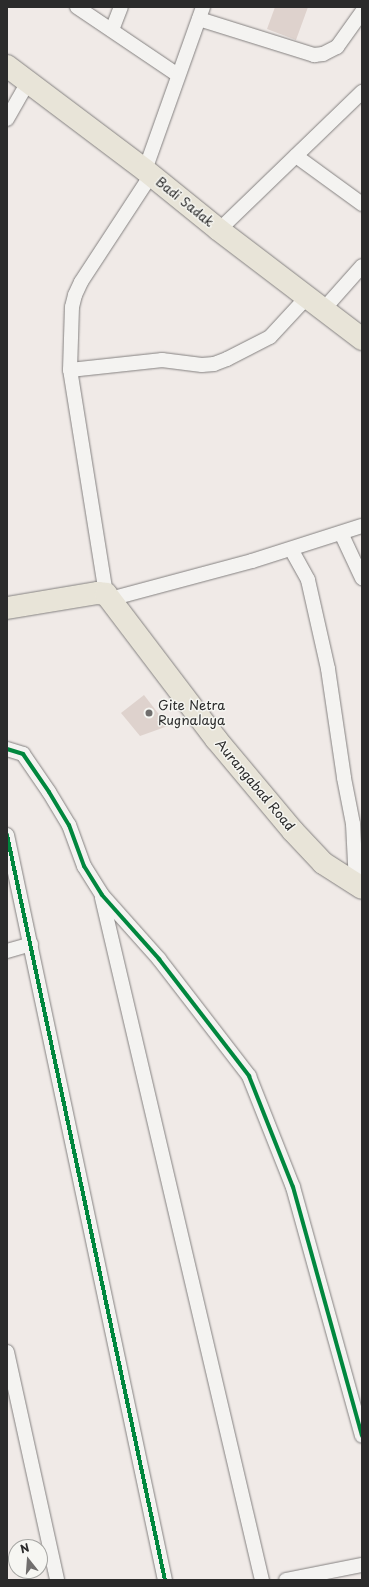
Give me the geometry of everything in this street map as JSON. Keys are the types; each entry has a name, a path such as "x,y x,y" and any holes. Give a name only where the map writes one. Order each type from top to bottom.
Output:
{"main road":[{"name":"Badi Sadak","path":"7,66 148,172 219,230 362,339"},
{"path":"7,608 98,593 108,596"},
{"name":"Aurangabad Road","path":"108,596 216,739 293,831 324,863 359,886"}],"street":[{"path":"77,7 178,75"},
{"path":"112,30 120,7"},
{"path":"362,12 337,47 323,54 314,54 201,13 178,75 148,172 81,282 75,295 70,322 70,370 108,596 252,561 362,526"},
{"path":"7,119 28,82"},
{"path":"219,230 362,92"},
{"path":"296,156 362,204"},
{"path":"70,370 162,360 202,365 214,364 228,359 270,337 362,266"},
{"path":"341,533 362,578"},
{"path":"292,549 308,580 328,669 344,778 353,824 359,886"},
{"path":"7,749 24,754 49,792 69,825 84,866 102,896 159,959 249,1076 293,1187 362,1436"},
{"path":"7,835 165,1580"},
{"path":"102,896 262,1580"},
{"path":"7,951 30,944"},
{"path":"7,1352 57,1580"},
{"path":"286,1580 362,1565"}],"building":[{"path":"275,7 308,7 296,40 267,29"},
{"path":"144,695 168,726 140,736 121,713"}],"cycle path":[{"path":"7,749 23,754 49,792 69,825 84,866 102,895 159,959 249,1076 293,1187 362,1436"},
{"path":"7,835 165,1580"}],"place":[{"name":"Gite Netra Rugnalaya","path":"149,713"}]}
